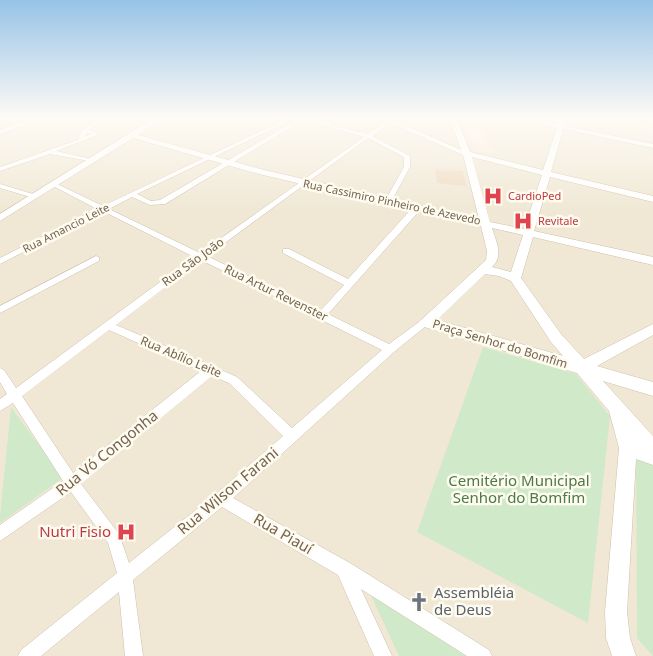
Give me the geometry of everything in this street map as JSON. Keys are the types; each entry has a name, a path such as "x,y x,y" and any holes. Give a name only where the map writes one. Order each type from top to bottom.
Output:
{"street":[{"path":"0,169 56,150"},
{"path":"0,218 111,150"},
{"name":"Rua Cassimiro Pinheiro de Azevedo","path":"179,150 304,184 485,222 653,261"},
{"name":"Rua Amancio Leite","path":"0,261 225,150"},
{"path":"132,194 150,203 162,202 252,150"},
{"name":"Rua São João","path":"0,406 201,256 350,150"},
{"path":"389,201 407,167 407,156 397,150"},
{"path":"453,150 653,199"},
{"path":"465,150 485,222"},
{"path":"482,270 502,272 515,278 527,232 554,150"},
{"path":"49,152 93,161"},
{"name":"Rua Artur Revenster","path":"54,184 390,349"},
{"path":"0,186 34,196"},
{"path":"322,315 417,208"},
{"name":"Praça Senhor do Bomfim","path":"426,322 492,261 493,251 485,222"},
{"path":"286,251 350,284"},
{"path":"0,310 96,259"},
{"name":"Praça Senhor do Bomfim","path":"515,278 556,338 581,368"},
{"path":"446,303 445,315 451,323 469,334"},
{"name":"Praça Senhor do Bomfim","path":"426,322 581,368"},
{"name":"Rua Wilson Farani","path":"27,656 221,499 390,349 426,322"},
{"name":"Rua Abílio Leite","path":"109,326 212,369 233,380 292,436"},
{"path":"581,368 653,329"},
{"path":"536,354 546,354 555,349 556,338"},
{"path":"581,368 653,389"},
{"path":"581,368 653,449"},
{"name":"Rua Vó Congonha","path":"0,534 72,483 212,369"},
{"path":"0,376 72,483 114,539 125,575 134,656"},
{"path":"617,409 628,448 616,612 618,638 624,656"},
{"path":"628,448 653,456"},
{"name":"Rua Piauí","path":"221,499 344,569 483,656"},
{"path":"344,569 383,656"}],"shaded area":[{"path":"0,150 653,150 653,656 0,656"},
{"path":"476,150 492,150 494,154"}],"green space":[{"name":"Cemitério Municipal Senhor do Bomfim","path":"483,347 576,374 610,416 588,623 417,532"},
{"path":"11,407 63,478 0,523 0,516"},
{"path":"653,459 653,656 637,638 636,461"},
{"path":"368,589 465,656 399,656"}],"building":[{"path":"435,170 463,171 466,186 437,183"}],"place":[{"name":"CardioPed","path":"493,196"},
{"name":"Revitale","path":"523,221"},
{"name":"Nutri Fisio","path":"126,532"},
{"name":"Assembléia de Deus","path":"419,602"}]}
